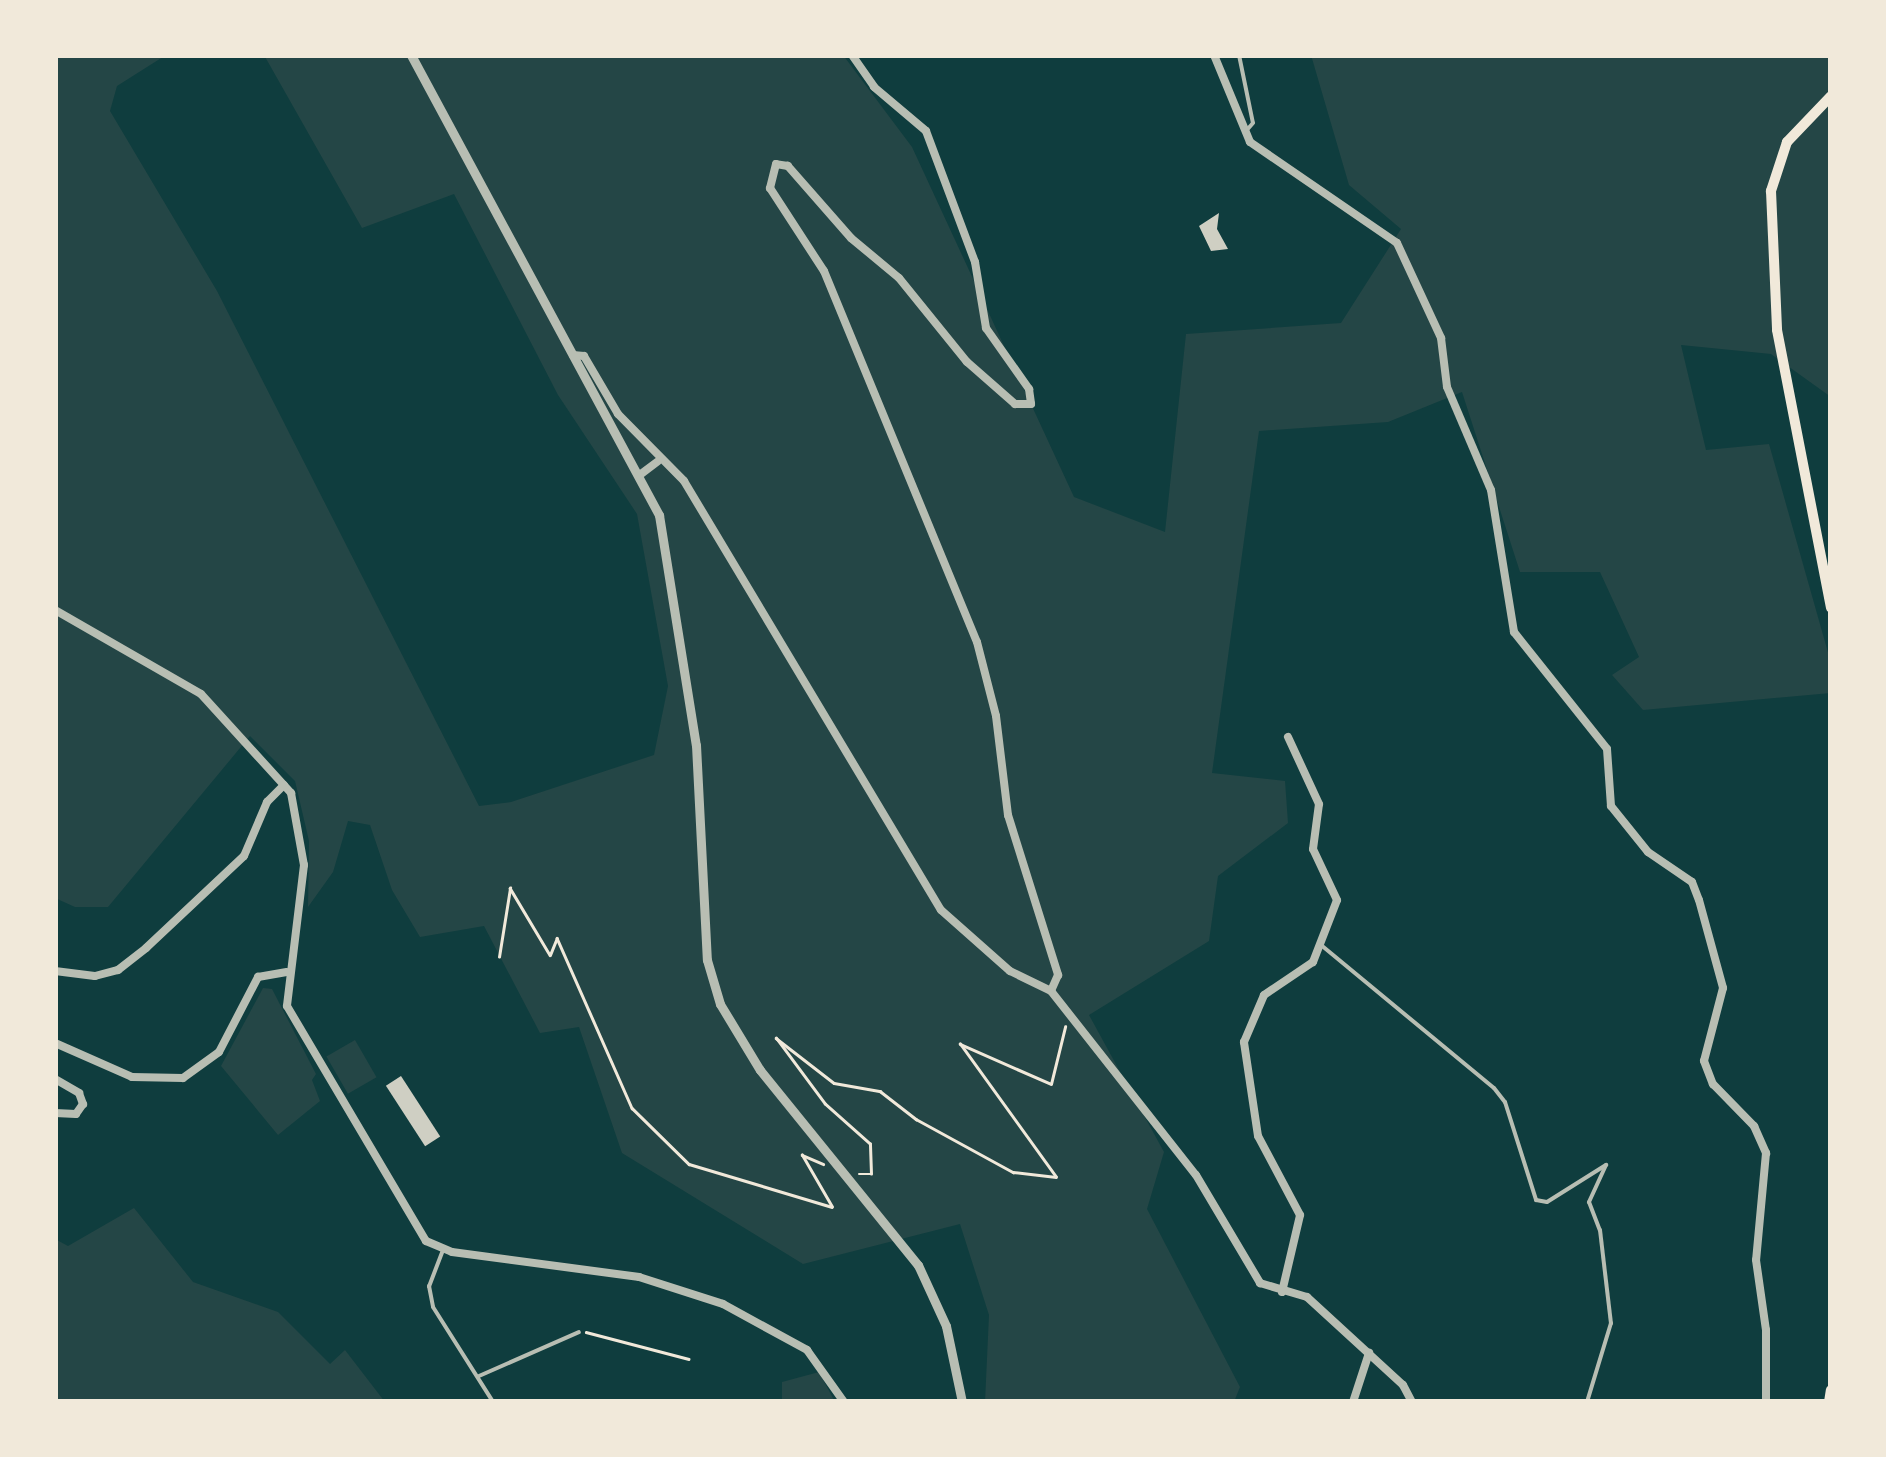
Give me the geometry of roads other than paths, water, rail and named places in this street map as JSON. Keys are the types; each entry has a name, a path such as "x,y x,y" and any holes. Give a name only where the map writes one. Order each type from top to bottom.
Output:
{"main road":[{"path":"1831,96 1793,134 1771,191 1777,330 1831,608"},
{"path":"1829,1402 1831,1390"}],"street":[{"path":"411,55 574,355 609,429 640,474 658,514 696,745 713,982 740,1042 899,1239 934,1295 962,1402"},
{"path":"852,55 874,87 926,131 974,262 986,328 1029,389 1031,404 1015,404 967,362 899,278 851,238 788,166 776,164 770,188 824,272 977,642 996,716 1008,815 1058,975 1051,991"},
{"path":"1214,55 1246,132 1267,159 1392,234 1441,338 1447,387 1490,490 1514,632 1607,750 1611,806 1648,852 1692,882 1724,988 1704,1061 1714,1084 1754,1126 1766,1154 1756,1260 1766,1330 1766,1402"},
{"path":"574,355 591,364 618,414 658,462 684,481 941,910 1010,971 1051,991 1196,1175 1246,1266 1260,1283 1307,1297 1369,1353 1412,1402"},
{"path":"640,474 658,462"},
{"path":"55,610 193,688 284,785 302,828 304,864 287,972 287,1006 348,1116 426,1241 443,1250 639,1276 723,1304 807,1350 844,1402"},
{"path":"1282,1292 1300,1215 1258,1136 1242,1056 1256,1004 1308,967 1321,945 1337,900 1313,849 1320,804 1288,737"},
{"path":"55,971 95,976 118,970 146,948 244,856 268,802 284,785"},
{"path":"55,1043 132,1077 183,1078 218,1052 258,977 287,972"},
{"path":"55,1079 79,1093 83,1104 76,1114 55,1113"},
{"path":"1354,1402 1369,1353"}],"lane":[{"path":"1238,55 1253,123 1246,132"},
{"path":"1321,945 1494,1088 1505,1102 1536,1200 1547,1202 1606,1166 1589,1202 1600,1230 1611,1323 1587,1402"},
{"path":"443,1250 429,1286 434,1307 493,1402"},
{"path":"480,1376 580,1332"}]}
